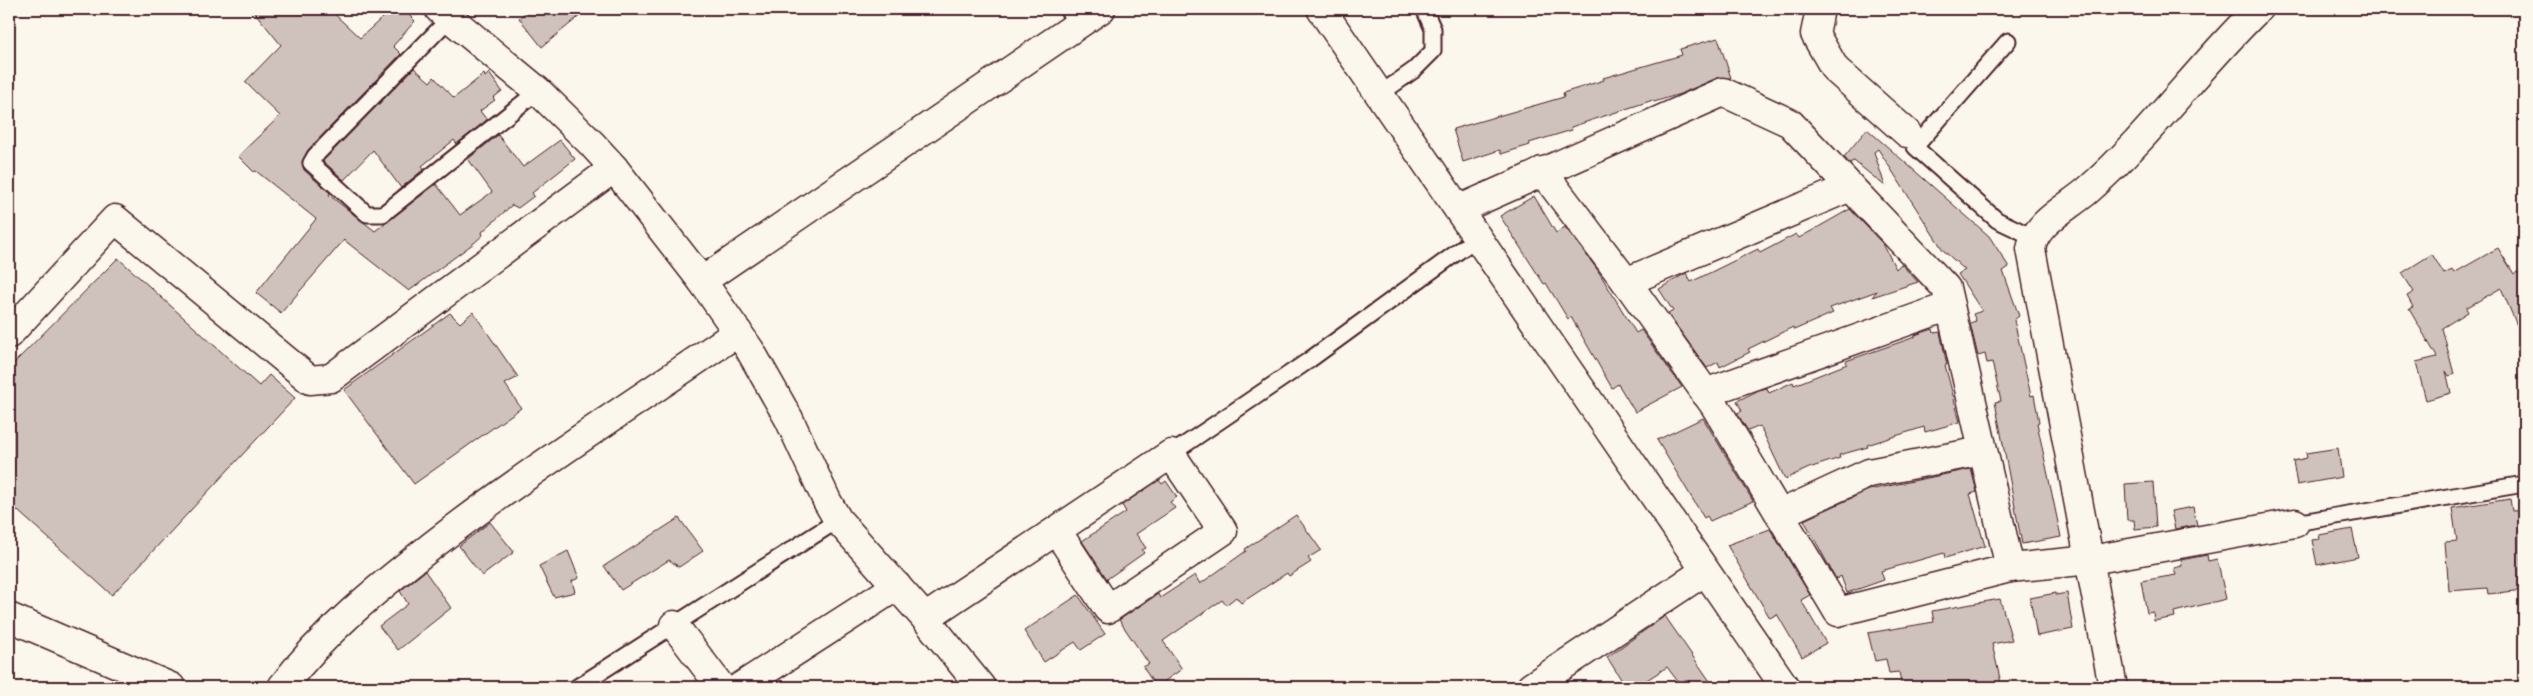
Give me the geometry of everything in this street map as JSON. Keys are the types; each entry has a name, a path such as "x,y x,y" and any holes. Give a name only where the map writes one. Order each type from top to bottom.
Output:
{"main road":[{"path":"702,281 1073,17 1101,9"},
{"path":"1321,9 1460,209 1785,687"},
{"path":"1820,9 1815,34 1835,68 1908,133"},
{"path":"2113,687 2091,560 2031,249 2033,237 2038,230 2070,205 2131,150 2258,9"},
{"path":"444,13 538,91 614,168 702,281 738,332 790,419 827,501 838,520 925,618 974,684"},
{"path":"1460,209 1723,92 1790,123 1946,288 2010,568"},
{"path":"9,334 115,219 310,380 331,378 614,168"},
{"path":"1542,171 1626,282 1706,393 1838,612 2010,568 2091,560 2295,523"},
{"path":"1626,282 1850,187"},
{"path":"1706,393 1950,306"},
{"path":"282,687 337,624 452,530 484,506 738,332"},
{"path":"1780,514 1869,472 1982,451"},
{"path":"925,618 1171,454 1223,531 1108,609 1057,531"},
{"path":"1531,687 1705,571"},
{"path":"740,687 897,586"},
{"path":"9,617 171,687"},
{"path":"674,625 722,687"}],"lane":[{"path":"1380,94 1414,70 1432,51 1433,29 1424,9"},
{"path":"444,13 315,156 311,163 367,214 383,214 538,91"},
{"path":"2008,41 1915,147 1996,220 2033,237"},
{"path":"1171,454 1308,361 1478,237"},
{"path":"2295,523 2524,484"},
{"path":"577,687 838,520"}],"building":[{"path":"252,9 329,9 360,38 392,9 403,9 415,21 393,46 401,54 308,150 302,162 304,170 330,193 329,195 375,231 436,184 460,215 492,192 468,159 498,135 523,167 560,140 575,159 532,193 534,196 518,208 512,205 482,232 483,235 474,243 409,291 344,240 281,313 256,293 316,219 256,171 254,172 238,156 280,116 245,82 281,45"},
{"path":"530,9 588,9 542,47 519,18"},
{"path":"1718,38 1731,78 1717,78 1680,94 1654,102 1653,100 1571,127 1572,130 1529,143 1530,145 1501,154 1500,150 1463,162 1453,129 1564,97 1563,93 1604,80 1603,78 1682,55 1680,49"},
{"path":"414,68 430,82 434,77 454,98 484,74 485,77 489,73 502,91 493,98 495,100 480,111 487,120 457,144 454,140 422,166 424,169 401,188 373,150 344,180 323,161"},
{"path":"1867,129 1989,236 2009,267 2003,271 2019,316 2014,320 2031,396 2034,395 2039,422 2037,423 2061,537 2022,544 1995,402 2001,401 1992,362 1987,363 1985,354 1978,356 1970,323 1976,321 1973,314 1982,311 1958,274 1965,270 1943,250 1878,149 1874,152 1885,186 1854,161 1849,163 1844,157"},
{"path":"1534,196 1556,233 1565,227 1597,269 1636,333 1641,330 1682,387 1635,412 1618,384 1612,388 1571,317 1568,319 1500,216"},
{"path":"1850,209 1883,244 1896,269 1901,264 1918,282 1872,297 1877,291 1830,308 1833,313 1794,330 1793,327 1748,349 1750,352 1720,367 1718,362 1707,368 1668,314 1673,311 1659,289 1686,273 1691,282 1758,249 1760,253 1796,234 1799,238"},
{"path":"2498,248 2514,274 2524,269 2524,342 2501,288 2466,308 2468,312 2442,328 2454,374 2449,376 2446,371 2451,393 2426,400 2416,362 2437,357 2409,309 2413,307 2407,296 2414,292 2402,273 2432,254 2444,274 2452,270 2454,273"},
{"path":"118,258 259,386 269,375 295,398 112,595 9,503 9,368"},
{"path":"473,312 518,377 505,384 521,408 414,484 344,390 450,313 460,323"},
{"path":"1933,329 1934,333 1940,332 1947,365 1945,365 1960,422 1925,432 1924,427 1867,445 1868,447 1839,455 1840,458 1809,468 1785,479 1760,426 1748,431 1737,413 1742,411 1737,401 1759,390 1767,388 1769,393 1793,382 1794,385 1847,364 1846,361"},
{"path":"1703,418 1753,501 1710,521 1707,516 1704,518 1657,440"},
{"path":"2338,448 2342,477 2297,485 2293,461 2307,458 2306,453"},
{"path":"1971,469 1977,492 1970,494 1985,546 1945,558 1944,553 1881,571 1884,580 1847,593 1841,576 1836,579 1804,520 1869,490"},
{"path":"1159,480 1162,484 1166,481 1177,497 1170,502 1175,508 1136,534 1146,548 1142,550 1144,553 1107,579 1082,541 1126,512 1122,505"},
{"path":"2153,482 2156,527 2135,529 2134,520 2127,520 2125,484"},
{"path":"2510,499 2512,511 2519,510 2524,544 2524,590 2488,594 2487,588 2449,591 2445,542 2457,541 2452,508"},
{"path":"2193,507 2197,525 2175,529 2171,511"},
{"path":"1296,515 1321,550 1308,558 1311,562 1289,576 1287,573 1241,603 1236,597 1226,605 1222,600 1163,641 1182,669 1156,687 1143,667 1149,664 1119,620 1158,594 1160,598 1195,575 1200,584 1246,551 1245,549"},
{"path":"679,518 703,551 679,567 669,560 621,590 604,566"},
{"path":"490,522 514,552 482,576 459,546"},
{"path":"1770,529 1810,595 1801,600 1826,643 1802,657 1777,614 1770,618 1727,545"},
{"path":"2352,529 2358,557 2317,565 2312,540 2320,539 2319,535"},
{"path":"568,551 579,578 572,581 575,592 554,597 539,566"},
{"path":"2207,555 2208,561 2217,559 2226,599 2174,612 2175,617 2154,621 2153,612 2147,613 2141,581 2176,575 2174,568 2182,566 2181,560"},
{"path":"425,571 451,608 398,650 379,626 408,604 400,591"},
{"path":"2056,593 2056,595 2067,593 2073,629 2037,636 2030,598"},
{"path":"1078,595 1105,634 1081,650 1075,642 1044,662 1024,631"},
{"path":"2000,599 2012,640 1992,644 2002,687 1902,687 1899,672 1889,673 1886,659 1875,661 1868,633 1934,622 1932,611"},
{"path":"1665,616 1714,687 1682,687 1667,667 1636,687 1626,687 1607,657"}]}
